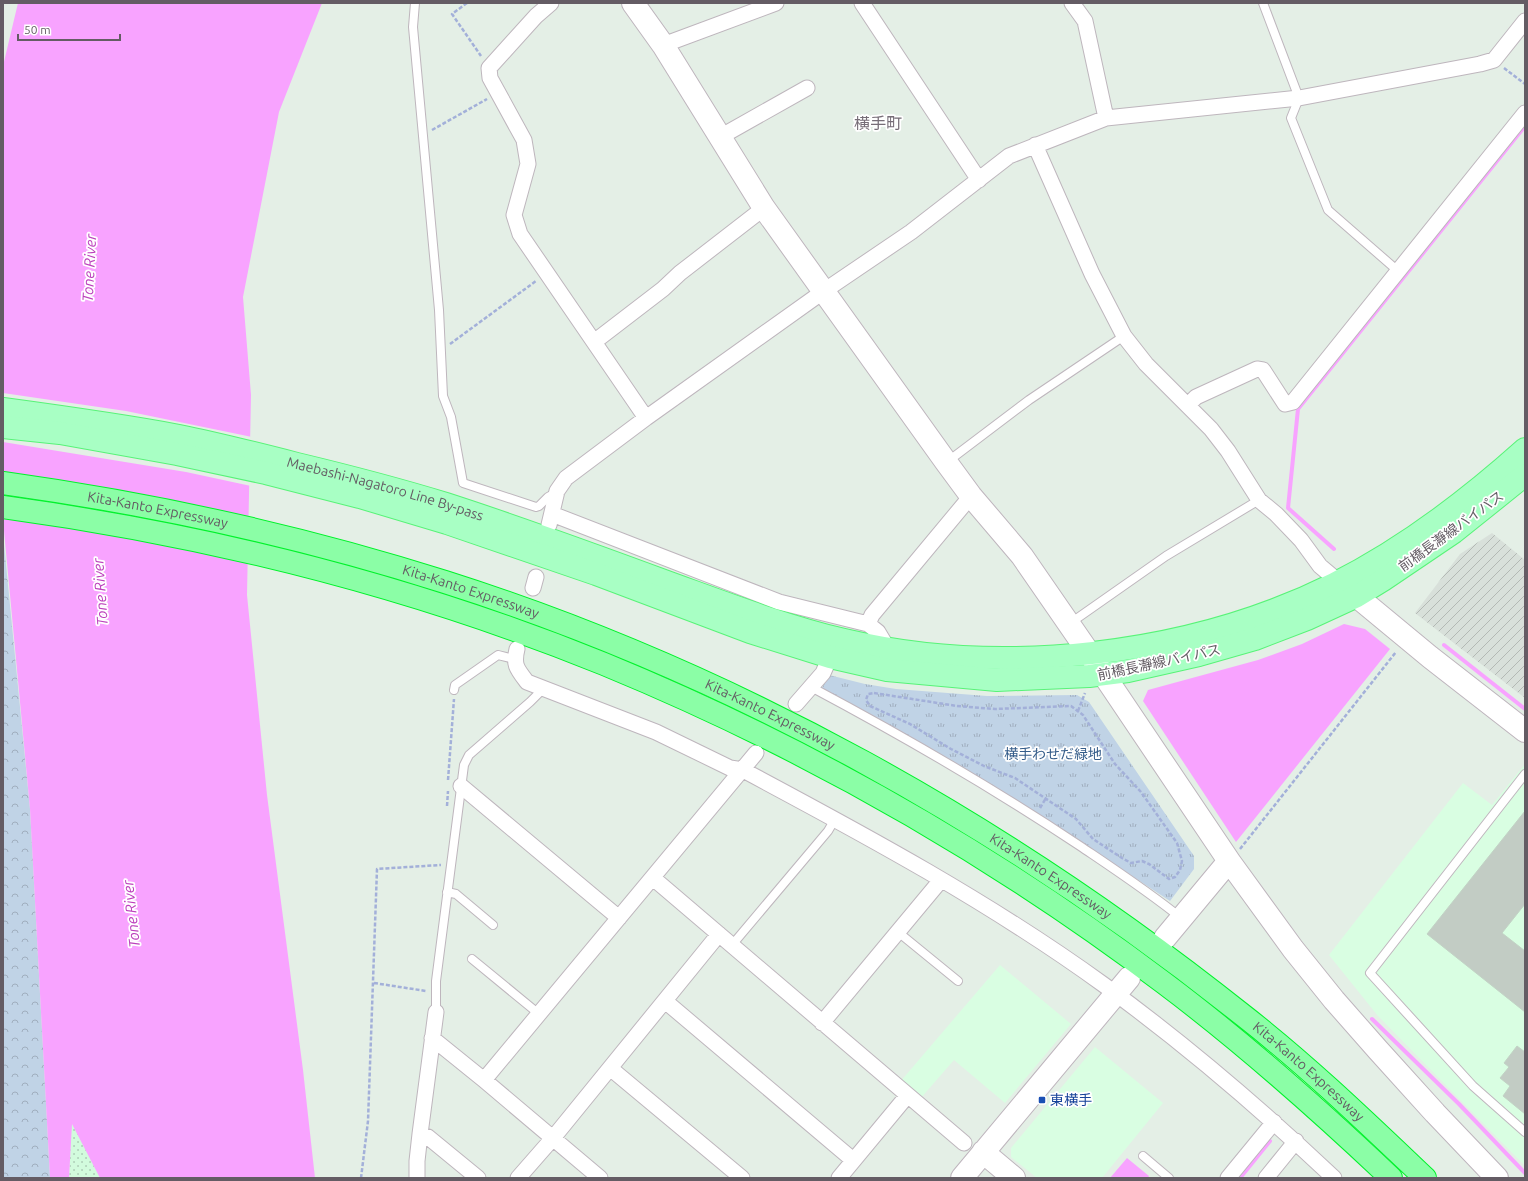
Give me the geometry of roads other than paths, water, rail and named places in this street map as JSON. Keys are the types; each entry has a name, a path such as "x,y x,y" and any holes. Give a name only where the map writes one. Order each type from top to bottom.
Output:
{"highway":[{"name":"Kita-Kanto Expressway","path":"3,484 66,492 182,513 357,555 446,582 540,615 612,643 689,676 760,709 838,748 989,834 1111,916 1244,1016 1352,1108 1425,1178"},
{"name":"Kita-Kanto Expressway","path":"3,507 60,515 156,532 253,553 348,577 446,607 532,637 603,664 749,729 827,768 976,854 1099,936 1166,984 1285,1080 1391,1178"}],"main road":[{"name":"Maebashi-Nagatoro Line By-pass","path":"3,409 179,436 367,481 596,574 750,632 830,657"},
{"name":"Maebashi-Nagatoro Line By-pass","path":"3,427 60,433 177,454 266,473 338,492 447,514 605,560 755,614 845,640 887,647"},
{"name":"前橋長瀞線バイパス","path":"887,647 944,655 1050,657 1082,654 1155,643 1237,624 1299,601 1339,582 1387,554 1443,518 1495,476 1525,449"},
{"name":"前橋長瀞線バイパス","path":"830,657 887,670 997,680 1093,681 1128,671 1199,655 1255,639 1307,619 1357,596 1454,532 1525,475"}],"street":[{"path":"551,3 536,16 489,68 490,78 524,140 528,164 514,215 520,234 646,418"},
{"path":"633,3 663,45 764,208 946,462 971,496 1022,556 1069,624 1093,681 1228,862 1277,949 1313,991 1374,1056 1435,1113 1497,1178"},
{"path":"663,45 776,3"},
{"path":"862,3 979,180"},
{"path":"1072,3 1084,21 1106,118"},
{"path":"887,647 878,632 868,624 779,602 550,519 557,491 566,478 646,418 824,291 912,232 1009,156 1106,118 1299,98 1494,60 1525,21"},
{"path":"720,136 807,88"},
{"path":"1188,405 1196,397 1257,369 1263,370 1285,404 1293,402 1525,112"},
{"path":"1035,146 1092,274 1124,336 1146,364 1211,429 1228,451 1259,500 1276,514 1300,540 1320,566 1430,657 1525,731"},
{"path":"594,342 764,208"},
{"path":"868,624 872,614 971,496"},
{"path":"971,496 1001,545 1082,654"},
{"path":"516,654 517,669 527,682 656,732 730,768 743,770 835,819 941,880 1007,921 1088,974 1231,1085 1274,1122 1334,1178"},
{"path":"796,704 823,672 830,657"},
{"path":"484,1080 756,753"},
{"path":"461,786 619,918"},
{"path":"1165,938 1228,862"},
{"path":"653,878 907,1096 1014,1178"},
{"path":"822,1022 941,880"},
{"path":"518,1178 553,1138 719,934"},
{"path":"962,1178 974,1148 1116,995 1129,978"},
{"path":"665,1001 853,1160"},
{"path":"417,1178 420,1134 436,1012"},
{"path":"432,1038 600,1178"},
{"path":"610,1068 742,1178"},
{"path":"839,1178 907,1096"},
{"path":"1228,1178 1274,1122"},
{"path":"420,1134 428,1137 478,1178"},
{"path":"1266,1178 1296,1142"}],"lane":[{"path":"415,3 413,27 438,302 443,396 451,417 463,483 536,507 557,491"},
{"path":"1263,3 1299,98 1291,118 1328,210 1398,271"},
{"path":"946,462 1029,400 1124,336"},
{"path":"1069,624 1166,556 1259,500"},
{"path":"454,690 456,685 498,655 516,654"},
{"path":"811,687 944,760 1035,816 1118,872 1181,918"},
{"path":"436,1012 436,992 464,765 469,755 544,688"},
{"path":"1525,774 1370,973 1473,1086 1525,1132"},
{"path":"732,945 828,831 835,819"},
{"path":"448,892 456,894 493,925"},
{"path":"898,932 958,981"},
{"path":"472,959 539,1014"},
{"path":"1143,1156 1169,1178"}],"water":[{"name":"Tone River","path":"18,3 322,3 279,112 243,297 251,395 247,595 267,795 303,1070 315,1178 100,1178 72,1124 69,1178 50,1178 30,809 3,520 3,66"},
{"path":"1344,624 1365,629 1390,649 1236,842 1143,701 1148,690 1258,660 1302,644"},
{"path":"1127,1158 1149,1176 1148,1178 1110,1178"}],"waterway":[{"path":"1334,549 1288,508 1298,409 1525,126"},
{"path":"1444,645 1525,709"},
{"path":"1372,1019 1459,1104 1525,1173"},
{"path":"1240,1178 1270,1141"}],"place":[{"name":"東横手","path":"1042,1100"}],"district":[{"name":"横手町","path":"878,123"}],"park label":[{"name":"横手わせだ緑地","path":"1053,754"}]}
